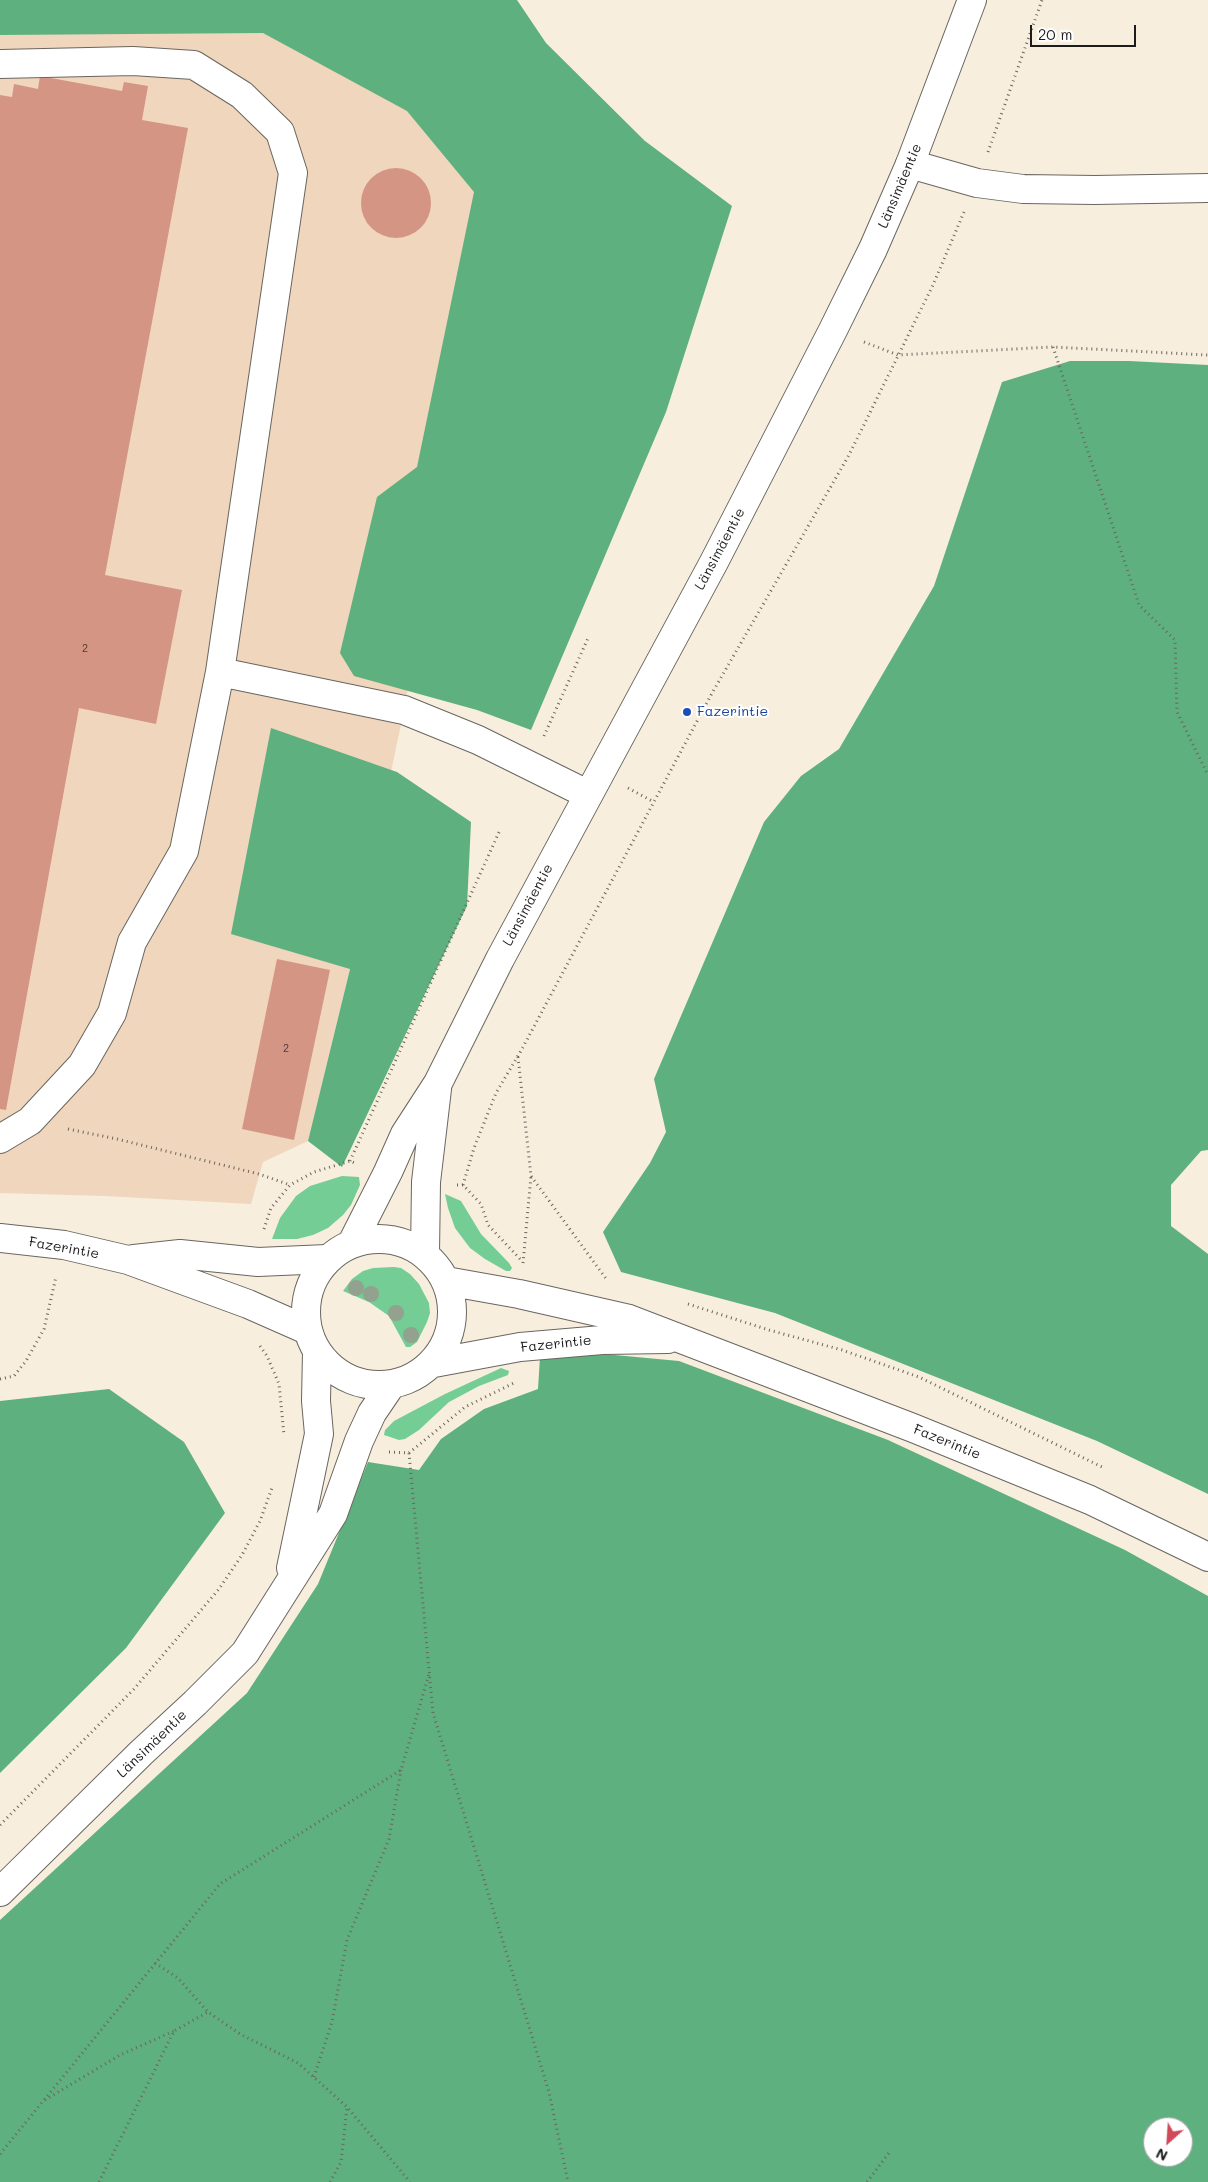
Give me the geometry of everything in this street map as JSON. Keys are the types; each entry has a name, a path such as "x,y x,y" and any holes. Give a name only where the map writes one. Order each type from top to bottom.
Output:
{"main road":[{"name":"Länsimäentie","path":"352,1243 405,1134 438,1083 500,959 714,562 833,330 873,249 910,164 970,8"},
{"path":"0,64 134,60 194,65 242,95 280,132 293,173 220,672 184,851 132,942 112,1013 82,1065 30,1121 0,1138"},
{"path":"910,164 977,183 1023,189 1208,188"},
{"path":"220,672 404,710 594,784"},
{"name":"Länsimäentie","path":"425,1253 426,1182 438,1083"},
{"name":"Fazerintie","path":"0,1238 64,1244 128,1260 248,1304 312,1341"},
{"name":"Länsimäentie","path":"288,1584 319,1434 312,1341 306,1304 312,1280 327,1259 352,1243 378,1238 403,1242 425,1253 436,1264 446,1281 453,1310 449,1338 434,1363 414,1378 391,1385 363,1384 336,1373 312,1341"},
{"name":"Fazerintie","path":"128,1260 180,1254 258,1262 327,1259"},
{"name":"Fazerintie","path":"446,1281 519,1294 630,1319 912,1428 1072,1493 1208,1557"},
{"name":"Fazerintie","path":"434,1363 520,1347 602,1340 680,1339"},
{"name":"Länsimäentie","path":"0,1892 245,1653 333,1514 359,1442 372,1413 391,1385"}],"path":[{"path":"532,1263 523,1261 488,1225 481,1204 463,1185 474,1148 496,1093 518,1056 711,695 850,455 933,285 977,183 1037,19 1042,0"},
{"path":"833,330 898,355 1052,347 1208,355"},
{"path":"1052,347 1139,605 1176,640 1177,712 1208,775"},
{"path":"542,740 589,636"},
{"path":"594,784 654,802"},
{"path":"350,1161 500,830"},
{"path":"518,1056 531,1176 523,1261"},
{"path":"30,1121 117,1139 212,1162 271,1177 290,1185"},
{"path":"531,1176 608,1282 600,1279"},
{"path":"0,1379 14,1376 26,1361 44,1329 64,1244"},
{"path":"687,1304 769,1330 842,1350 918,1377 1109,1470"},
{"path":"518,1381 465,1407 409,1453 433,1713 549,2092 568,2182"},
{"path":"0,1825 134,1689 219,1589 242,1555 260,1521 275,1479"},
{"path":"314,2077 332,2022 347,1940 389,1840 401,1770 430,1671"},
{"path":"0,2154 220,1884 401,1770"},
{"path":"156,1963 178,1978 208,2012 240,2034 298,2064 314,2077 348,2107 410,2182"},
{"path":"43,2101 120,2055 174,2031 208,2012"},
{"path":"98,2182 174,2031"},
{"path":"330,2182 341,2162 348,2107"},
{"path":"868,2182 891,2150"}],"shaded area":[{"path":"0,15 523,40 404,710 350,968 308,1141 263,1162 251,1204 105,1196 0,1193"}],"green space":[{"path":"0,0 517,0 546,43 645,141 732,206 666,412 531,730 477,710 354,676 340,653 377,497 417,467 474,192 407,111 263,33 0,35"},
{"path":"1070,361 1129,361 1208,365 1208,1150 1201,1151 1171,1185 1171,1226 1208,1254 1208,1494 1097,1441 775,1313 621,1272 603,1232 650,1163 666,1132 654,1079 764,822 801,776 839,749 934,586 1002,382"},
{"path":"271,728 397,772 471,822 467,906 342,1167 308,1141 350,969 231,934"},
{"path":"342,1176 359,1177 360,1185 351,1205 343,1215 328,1228 313,1235 297,1239 272,1239 280,1218 296,1196 310,1186"},
{"path":"445,1194 461,1201 481,1234 509,1263 512,1268 510,1271 506,1271 485,1259 470,1248 455,1228"},
{"path":"373,1268 401,1268 410,1274 419,1284 429,1303 430,1313 427,1322 417,1342 410,1347 406,1347 389,1316 369,1302 343,1291 352,1279 363,1271"},
{"path":"604,1354 679,1361 888,1440 1125,1550 1208,1596 1208,2182 0,2182 0,1920 247,1693 318,1584 368,1462 419,1470 441,1439 484,1409 538,1389 540,1357"},
{"path":"501,1368 509,1371 508,1375 479,1386 449,1402 419,1430 405,1439 399,1440 384,1435 385,1430 394,1421 445,1394"},
{"path":"109,1389 184,1442 225,1513 126,1648 0,1773 0,1401"}],"building":[{"path":"40,76 122,91 124,82 148,86 142,120 188,128 105,575 182,590 156,724 79,708 6,1110 0,1109 0,95 12,97 14,84 38,89"},
{"path":"403,168 416,174 425,183 429,189 431,203 429,217 421,228 410,236 389,238 382,236 371,228 363,217 361,196 363,189 371,178 382,170"},
{"path":"277,959 330,970 294,1140 242,1129"}],"place":[{"name":"Fazerintie","path":"687,712"}]}
